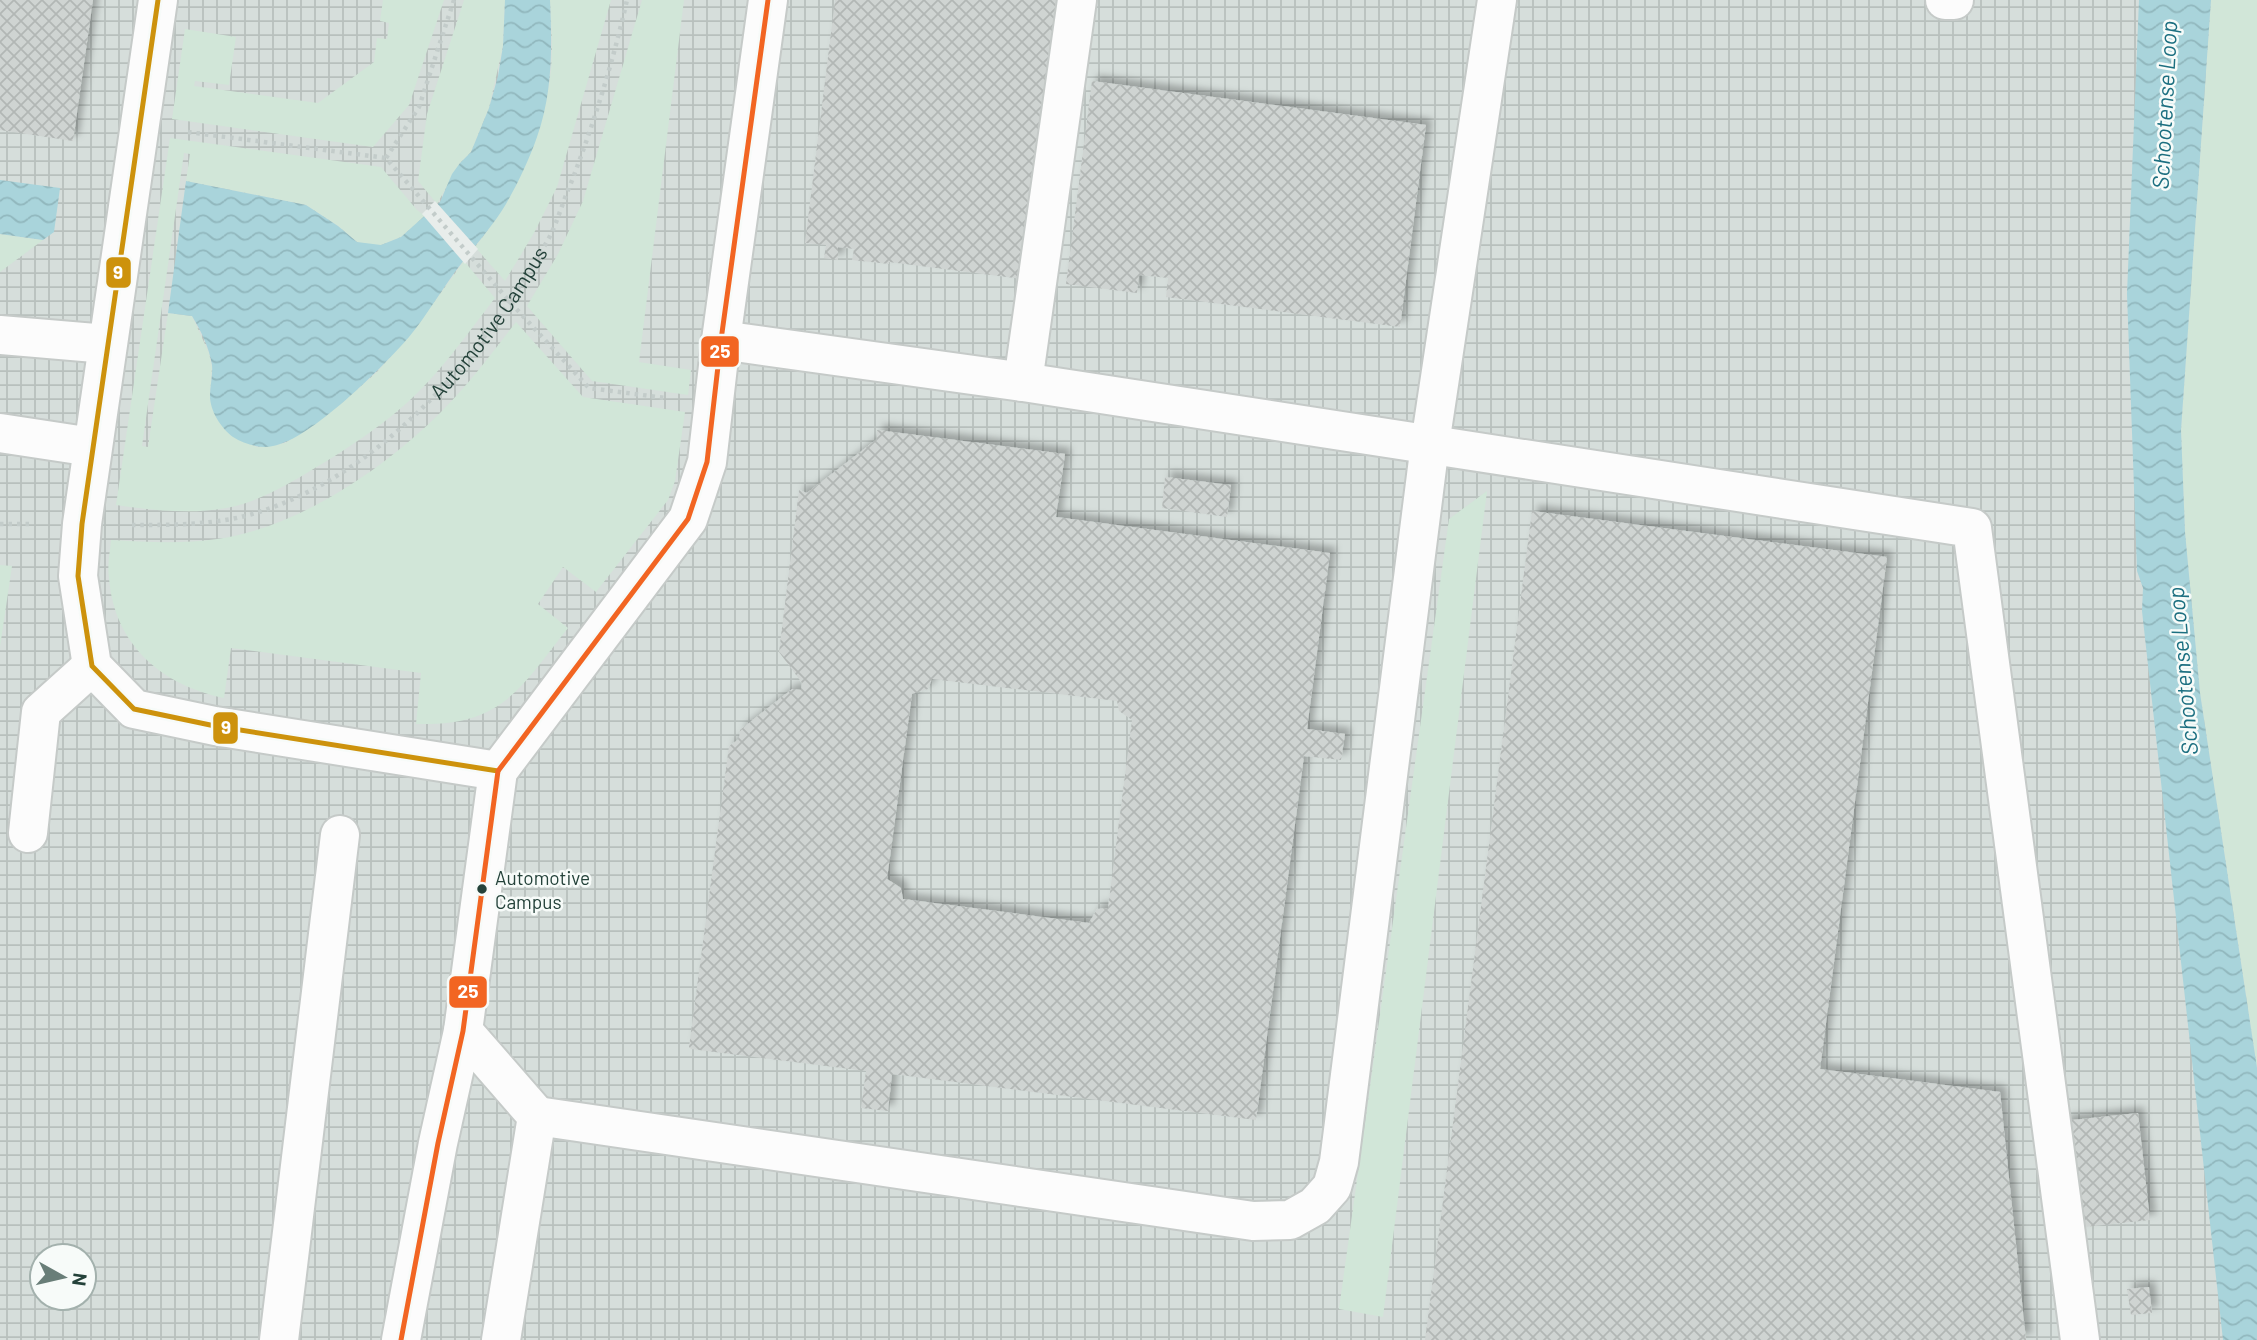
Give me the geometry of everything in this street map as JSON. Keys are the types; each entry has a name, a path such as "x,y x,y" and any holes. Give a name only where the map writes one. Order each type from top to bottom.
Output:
{"street":[{"path":"159,0 82,524 78,576 92,666 134,709 215,726 498,772"},
{"path":"401,1340 438,1143 463,1031 498,772 688,519 707,462 768,0"},
{"path":"1023,382 1077,0"},
{"path":"463,1031 537,1116 1253,1221 1290,1220 1315,1206 1332,1187 1339,1162 1430,444 1497,0"},
{"path":"1945,0 1954,0"},
{"path":"0,335 107,344"},
{"path":"721,340 1023,382 1972,528 2080,1340"},
{"path":"0,433 92,447"},
{"path":"28,833 41,712 92,666"},
{"path":"279,1340 340,835"},
{"path":"501,1340 537,1116"}],"path":[{"path":"386,158 419,107 454,0"},
{"name":"Automotive Campus","path":"82,524 213,522 257,513 309,492 365,456 424,408 460,368 510,302 551,233 592,129 627,0"},
{"path":"139,125 386,158 510,302 589,388 713,405"}],"shaded area":[{"name":"Automotive Campus","path":"0,0 2257,0 2257,1340 0,1340"}],"green space":[{"path":"383,0 444,0 409,105 373,147 172,119 185,29 236,37 229,85 195,81 194,86 318,103 374,62 377,38 387,39 389,23 380,21"},
{"path":"464,0 505,0 503,46 489,108 471,152 460,163 437,204 418,181 427,114"},
{"path":"550,0 611,0 557,187 534,233 505,281 475,247 515,186 542,118 551,70"},
{"path":"642,0 684,0 639,362 691,370 688,395 592,381 527,306 558,254 583,201"},
{"path":"2211,0 2257,0 2257,1068 2200,693 2185,532 2181,430"},
{"path":"170,138 381,167 425,216 401,237 381,245 357,242 306,205 186,181 190,154 184,153 142,446 148,447 168,313 192,316 209,353 212,367 210,398 233,436 257,447 285,443 338,406 376,373 410,335 464,261 495,298 422,388 375,429 271,493 228,508 196,511 116,505"},
{"path":"0,234 43,240 0,272"},
{"path":"516,322 583,397 685,412 675,481 668,500 596,592 563,567 538,604 568,628 536,669 506,700 469,719 416,724 421,673 231,648 224,698 201,692 161,672 131,642 120,623 113,602 108,568 111,540 178,542 217,539 248,533 309,509 367,474 419,433 461,390"},
{"path":"1487,491 1383,1317 1339,1309 1449,519"},
{"path":"0,565 12,566 0,647"}],"water":[{"path":"505,0 550,0 551,34 549,86 542,120 527,163 506,204 409,337 346,400 306,431 273,446 252,445 233,437 220,424 212,407 212,365 198,327 192,316 168,313 186,181 306,205 357,242 381,245 401,237 440,202 452,174 471,152 489,108 498,76 503,46"},
{"name":"Schootense Loop","path":"2139,0 2211,0 2181,430 2185,532 2200,693 2257,1068 2257,1340 2223,1340 2142,611 2143,588 2137,571 2127,294"},
{"path":"0,180 60,188 54,232 43,240 0,234"}],"pier":[{"path":"435,201 478,249 465,264 422,214"}],"building":[{"path":"0,0 93,0 73,141 0,130"},
{"path":"835,0 1065,0 1030,280 889,262 852,260 854,249 838,247 838,260 824,258 826,245 805,243"},
{"path":"1092,81 1426,125 1400,327 1166,297 1168,278 1139,275 1137,293 1066,284"},
{"path":"877,430 1065,454 1056,517 1330,553 1307,729 1345,734 1341,760 1304,756 1256,1120 892,1074 888,1111 861,1108 866,1071 689,1047 729,746 739,739 740,730 792,689 801,690 802,683 779,652 799,490 807,493 877,439","holes":["932,679 1117,701 1119,711 1132,720 1108,908 1097,909 1089,923 903,899 901,888 887,879 912,694 928,689"]},
{"path":"1165,477 1231,485 1227,517 1162,508"},
{"path":"1532,511 1887,557 1820,1069 2000,1092 2026,1340 1425,1340"},
{"path":"2138,1113 2150,1220 2075,1228 2063,1121"},
{"path":"2149,1287 2152,1313 2131,1315 2127,1289"}],"transit line":[{"name":"9","path":"158,0 82,524 78,576 92,666 134,709 215,726 498,771"},
{"name":"25","path":"401,1340 438,1143 463,1031 498,771 688,519 707,462 768,0"}],"place":[{"name":"Automotive Campus","path":"482,889"}]}
